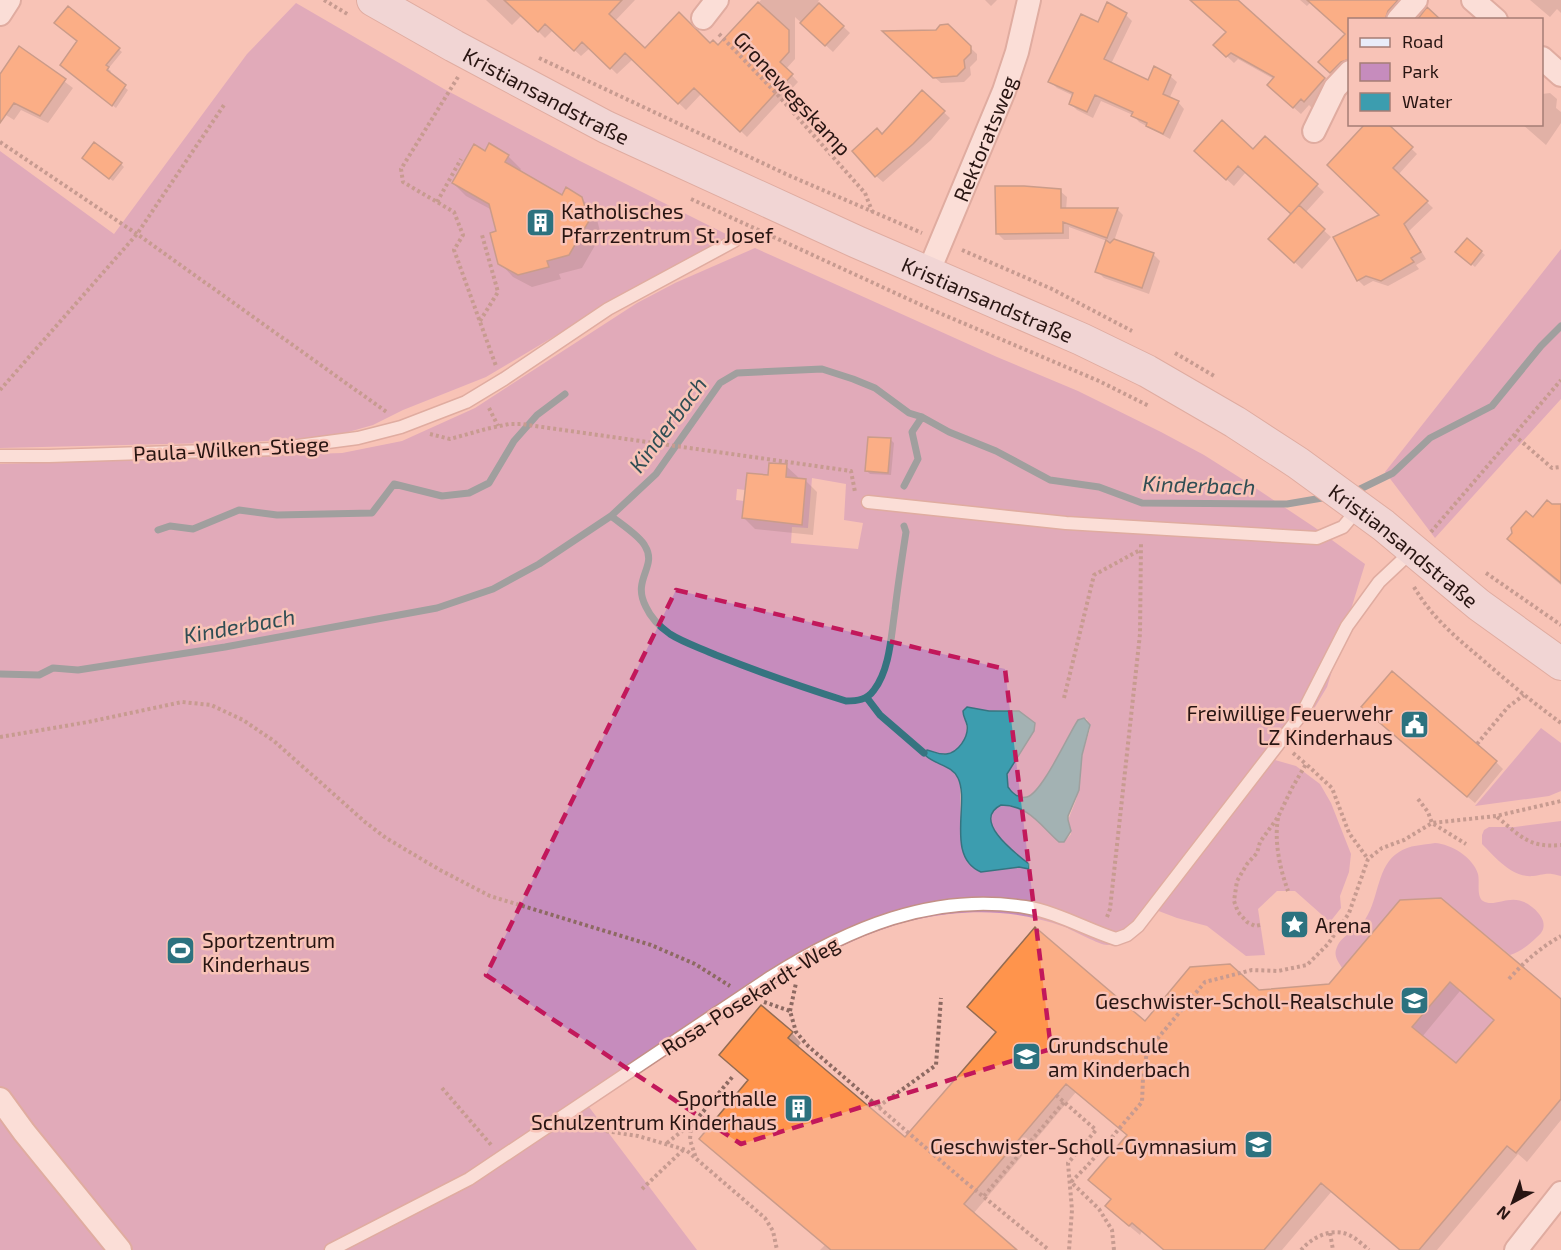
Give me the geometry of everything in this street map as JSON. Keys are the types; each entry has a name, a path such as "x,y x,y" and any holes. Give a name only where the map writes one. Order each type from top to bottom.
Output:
{"street":[{"path":"0,14 9,0"},
{"name":"Kristiansandstraße","path":"373,0 606,127 1148,371 1254,434 1320,479 1359,511 1404,558 1479,605 1561,664"},
{"path":"703,18 717,0"},
{"name":"Rektoratsweg","path":"928,273 1004,91 1017,52 1029,0"},
{"path":"1400,18 1416,0"},
{"path":"1473,0 1494,18"},
{"path":"1543,59 1561,75"},
{"path":"1314,131 1335,87 1348,74"},
{"path":"0,1099 120,1250"},
{"path":"1516,1250 1561,1193"}],"lane":[{"name":"Paula-Wilken-Stiege","path":"0,456 275,449 358,438 406,425 466,402 608,309 734,241"},
{"path":"867,502 1066,523 1317,538 1343,527 1359,511"},
{"name":"Rosa-Posekardt-Weg","path":"331,1250 470,1179 744,994 803,957 842,937 908,912 940,906 971,904 1026,907 1116,939 1127,935 1138,926 1303,712 1347,626 1379,582 1404,558"}],"path":[{"name":"Gronewegskamp","path":"703,18 776,93 865,193 873,212"},
{"path":"534,56 788,175 996,265"},
{"path":"458,77 401,169 403,182 454,212 463,235 454,250 497,370 504,379"},
{"path":"0,390 137,234 224,105"},
{"path":"0,142 137,234 406,425 450,439 509,424 521,424 851,471 854,491 867,502"},
{"path":"437,202 461,159"},
{"path":"755,230 970,327 1099,381 1155,410"},
{"path":"479,322 498,292 482,235"},
{"path":"1561,380 1430,533 1404,558 1413,585 1424,604 1440,623 1561,723"},
{"path":"1514,435 1552,468 1561,467"},
{"path":"1110,909 1140,634 1142,527"},
{"path":"1064,698 1094,574 1140,550"},
{"path":"1477,744 1508,707 1525,695"},
{"path":"0,737 88,722 182,702 211,705 243,720 322,782 364,822 440,870 490,896 651,945 695,964 744,994 790,1011 796,1032 808,1046 1049,1250"},
{"path":"1260,926 1247,922 1238,912 1234,901 1235,891 1247,864 1257,853 1260,842 1278,816 1306,764 1332,788 1349,833 1368,859"},
{"path":"1418,799 1428,812 1432,823 1466,844"},
{"path":"1071,1182 1142,1102 1147,1051 1205,982 1252,970 1278,971 1306,965 1328,944 1350,913 1368,859 1382,848 1404,840 1432,823 1497,816 1561,801"},
{"path":"1278,816 1276,828 1279,855 1288,891"},
{"path":"1497,816 1530,843 1546,846 1561,845"},
{"path":"1509,979 1541,947 1561,936"},
{"path":"878,1107 936,1065 941,998"},
{"path":"666,1143 691,1124 734,1075"},
{"path":"442,1088 502,1158"},
{"path":"1056,1095 1096,1130 1068,1163 1072,1210 1069,1250"},
{"path":"984,1196 1064,1102"},
{"path":"691,1124 690,1140 696,1159"},
{"path":"606,1131 666,1143 683,1150 696,1159 765,1218 772,1231 777,1250"},
{"path":"642,1189 683,1150"},
{"path":"1071,1182 1099,1209 1112,1230 1114,1250"},
{"path":"1301,1250 1320,1236 1339,1231 1351,1235 1369,1250"},
{"path":"1330,1233 1333,1250"}],"highlighted area":[{"path":"676,590 1005,669 1051,1049 741,1144 486,975"}],"green space":[{"path":"296,3 444,89 580,161 730,236 647,281 486,377 403,410 373,425 331,437 251,442 0,448 0,151 114,234 247,54"},
{"path":"755,248 1078,391 1161,432 1242,479 1365,564 1327,687 1312,712 1275,760 1296,766 1320,784 1331,803 1351,854 1349,872 1340,896 1341,908 1330,922 1295,891 1277,891 1258,909 1265,955 1246,956 1207,926 1156,910 1133,939 1107,945 1065,927 1036,918 980,912 917,919 858,939 829,953 774,984 589,1107 697,1250 0,1250 0,464 342,453 402,441 475,408 637,303 675,283","holes":["868,437 891,439 888,473 865,471","769,463 787,464 786,477 806,480 802,524 742,518 744,501 736,500 737,489 745,490 747,473 768,475","812,478 846,484 844,520 863,523 858,549 791,543 792,527 808,528","989,711 1019,711 1035,723 1034,731 1007,774 1008,787 1022,797 1028,797 1041,785 1078,720 1087,719 1090,729 1082,755 1076,800 1068,820 1071,834 1064,842 1030,814 1020,809 1001,805 993,811 990,819 998,836 1029,864 1027,869 1019,867 981,872 968,863 961,840 960,781 950,768 925,755 929,750 941,754 949,753 960,747 967,730 964,718"]},
{"path":"1561,249 1561,399 1435,538 1385,472"},
{"path":"1541,728 1561,743 1561,791 1549,796 1475,806"},
{"path":"1561,821 1561,876 1518,874 1504,866 1482,844 1484,830 1489,827 1515,827"},
{"path":"1435,843 1461,852 1471,862 1478,874 1479,892 1483,901 1493,903 1518,900 1534,908 1543,921 1540,934 1524,948 1510,955 1441,898 1400,900 1342,968 1336,956 1337,947 1366,918 1386,865 1407,848"},
{"path":"1450,982 1494,1020 1456,1063 1412,1027"}],"water":[{"path":"967,707 989,711 1019,711 1035,723 1034,731 1007,774 1008,787 1021,797 1027,797 1040,785 1078,720 1084,718 1090,725 1082,755 1079,790 1068,816 1071,831 1064,842 1059,842 1033,817 1019,808 1001,805 993,811 991,819 993,827 1006,844 1029,864 1029,869 1019,867 981,872 970,865 961,842 962,801 958,778 952,770 925,755 927,750 946,754 958,748 967,730 963,711"}],"building":[{"path":"504,0 622,0 609,14 645,48 679,12 710,43 713,40 718,45 758,2 789,30 789,52 780,62 793,74 740,132 694,88 678,104 625,53 610,69 582,42 574,51 545,24 538,32"},
{"path":"1190,0 1238,0 1325,78 1304,102 1301,99 1293,108 1267,85 1274,77 1231,53 1226,57 1213,45 1226,32"},
{"path":"1307,0 1398,0 1388,11 1386,18 1348,18 1348,60 1341,62 1330,73 1318,62 1345,34"},
{"path":"1107,2 1127,13 1104,59 1148,80 1154,66 1171,75 1163,94 1179,101 1163,134 1131,116 1133,112 1095,95 1087,112 1069,104 1073,93 1048,82 1081,14 1098,22"},
{"path":"819,3 844,26 825,46 800,23"},
{"path":"68,6 120,48 106,65 109,67 107,70 126,85 112,106 60,65 77,41 54,23"},
{"path":"1427,7 1439,18 1419,18"},
{"path":"948,24 971,46 971,53 964,60 965,68 957,76 933,78 882,31 936,30 940,25"},
{"path":"19,46 66,79 40,116 14,103 0,123 0,74"},
{"path":"922,90 945,111 913,144 875,177 852,151 877,128 882,134"},
{"path":"1222,120 1253,149 1265,136 1318,184 1291,214 1238,166 1226,180 1194,151"},
{"path":"1363,126 1390,126 1413,147 1393,168 1428,201 1404,224 1421,252 1411,258 1414,262 1381,281 1366,276 1357,281 1333,237 1379,215 1327,165"},
{"path":"94,142 122,163 109,179 82,158"},
{"name":"Katholisches Pfarrzentrum St. Josef","path":"489,143 509,155 505,162 562,195 566,187 582,197 589,221 569,255 547,261 549,267 518,275 498,264 490,233 496,231 489,204 452,183 474,144 485,151"},
{"path":"995,186 1061,189 1061,208 1118,208 1107,238 1063,222 1063,233 996,234"},
{"path":"1299,205 1325,229 1294,263 1268,239"},
{"path":"1467,238 1482,251 1471,265 1455,252"},
{"path":"1114,239 1154,253 1142,288 1095,272 1106,240 1110,243"},
{"path":"868,437 891,438 888,473 865,471"},
{"path":"769,463 787,464 786,477 806,479 802,525 742,518 747,473 768,475"},
{"path":"1547,500 1552,504 1561,504 1561,583 1507,539 1512,533 1511,528 1526,511 1533,517"},
{"path":"1392,671 1497,761 1467,797 1361,707"},
{"path":"1441,898 1561,999 1561,1099 1516,1153 1507,1146 1419,1250 1400,1250 1321,1183 1264,1250 1164,1250 1132,1223 1129,1226 1105,1206 1111,1199 1088,1180 1127,1135 1066,1084 964,1204 1017,1250 831,1250 699,1139 748,1080 719,1055 761,1005 793,1032 788,1038 905,1137 996,1032 967,1007 1035,927 1145,1021 1190,967 1230,964 1259,990 1329,984 1400,900","holes":["1450,982 1494,1020 1456,1063 1412,1027"]}],"waterway":[{"name":"Kinderbach","path":"1354,492 1393,473 1430,438 1492,406 1541,346 1561,326"},
{"name":"Kinderbach","path":"0,674 39,675 53,668 78,670 225,647 437,608 493,589 539,564 611,516 656,474 720,383 737,373 822,369 875,388 909,413 996,451 1050,480 1099,487 1142,503 1287,504 1328,497"},
{"path":"158,530 170,526 193,529 239,510 277,515 372,513 394,484 442,496 469,493 489,483 514,441 537,415 565,394"},
{"path":"904,486 918,459 912,432 922,417"},
{"path":"611,516 635,534 645,546 649,560 641,589 642,597 650,615 666,631 687,643 732,661 846,701 868,696 879,682 887,662 906,532 904,526"},
{"path":"867,698 880,715 924,753"}],"place":[{"name":"Katholisches Pfarrzentrum St. Josef","path":"540,222"},
{"name":"Freiwillige Feuerwehr LZ Kinderhaus","path":"1414,724"},
{"name":"Arena","path":"1294,924"},
{"name":"Sportzentrum Kinderhaus","path":"181,951"},
{"name":"Geschwister-Scholl-Realschule","path":"1415,1000"},
{"name":"Grundschule am Kinderbach","path":"1027,1056"},
{"name":"Sporthalle Schulzentrum Kinderhaus","path":"798,1109"},
{"name":"Geschwister-Scholl-Gymnasium","path":"1258,1145"}]}
